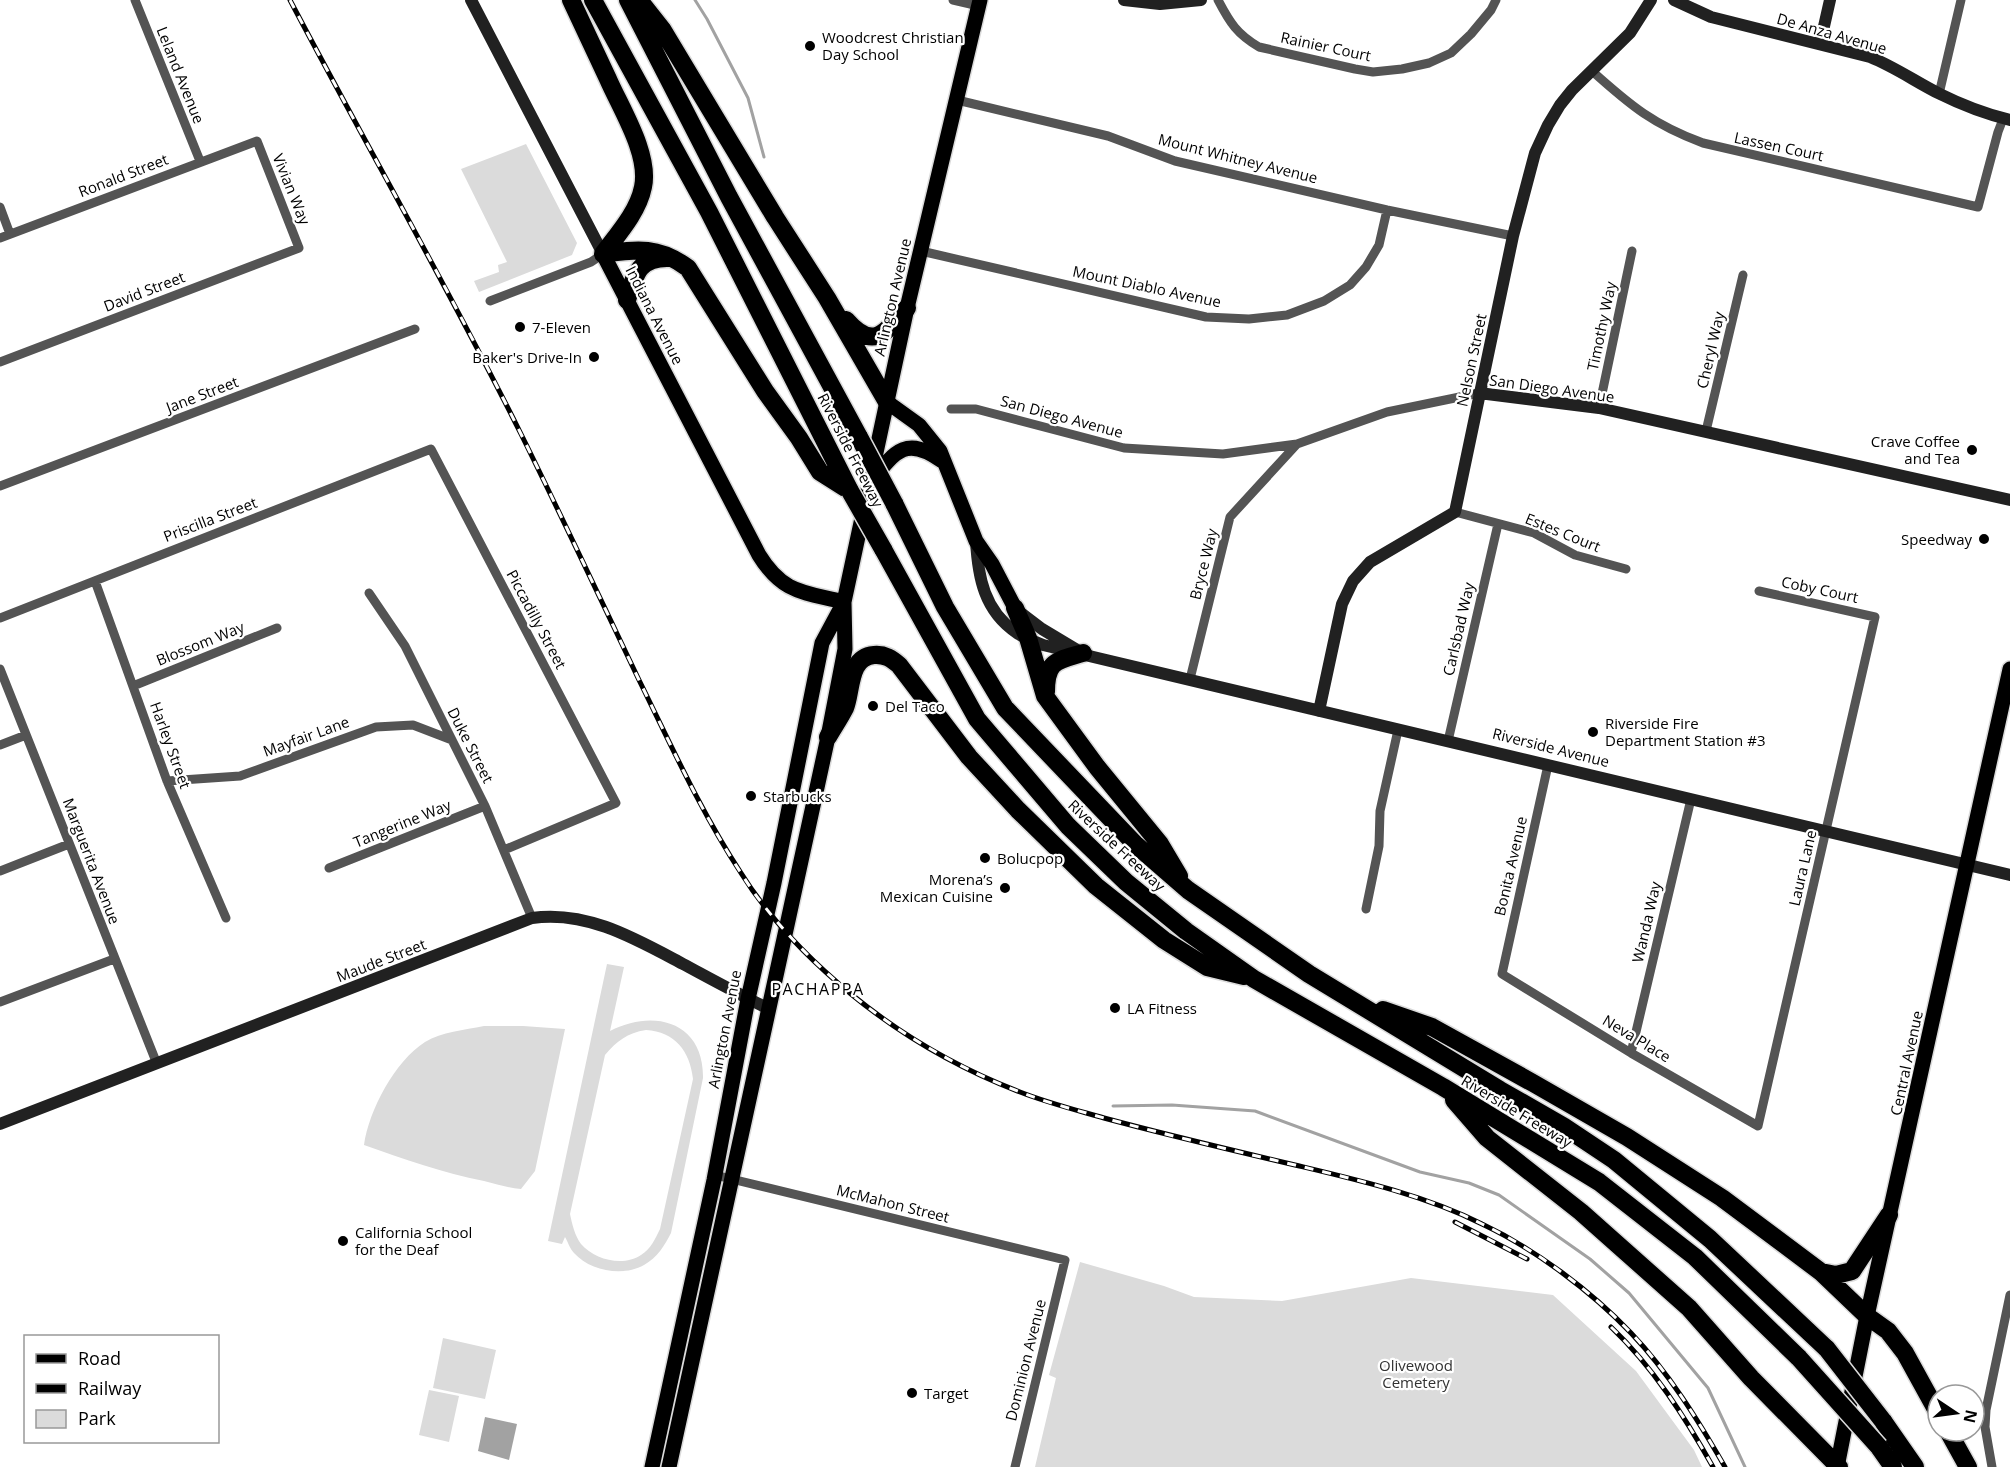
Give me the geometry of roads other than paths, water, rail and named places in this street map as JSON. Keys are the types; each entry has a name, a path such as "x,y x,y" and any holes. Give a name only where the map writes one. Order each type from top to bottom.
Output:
{"highway":[{"path":"571,0 637,142 644,172 643,187 638,201 626,224 603,254"},
{"name":"Riverside Freeway","path":"593,0 709,212 850,491 977,719 1068,826 1135,889 1186,931 1254,979 1443,1087 1599,1182 1695,1257 1799,1358 1879,1447 1893,1467"},
{"name":"Riverside Freeway","path":"628,0 729,197 860,437 945,607 1005,708 1135,844 1188,890 1309,974 1563,1126 1614,1160 1710,1239 1827,1349 1915,1467"},
{"path":"639,0 662,29 775,217 827,298 887,402"},
{"path":"603,254 638,249 655,251 675,258 688,268 765,392 799,438 820,472 850,491"},
{"path":"627,300 632,282 642,266 653,258 675,258"},
{"path":"827,298 858,333 865,336 874,337 884,333 908,308"},
{"path":"1015,608 1028,638 1045,696 1097,767 1160,844 1188,890"},
{"path":"1045,696 1046,675 1053,665 1083,653"},
{"path":"828,737 845,708 853,673 858,662 873,655 891,658 899,665 969,757 1018,810 1096,886 1164,940 1207,967 1254,979"},
{"path":"1350,999 1432,1027 1618,1132 1722,1198 1821,1272 1867,1316 1888,1331 1905,1353 1926,1391"},
{"path":"1443,1087 1487,1138 1581,1212 1689,1308 1751,1378 1837,1466"},
{"path":"1821,1272 1836,1275 1852,1271 1889,1215"},
{"path":"1955,1443 1968,1467"}],"main road":[{"name":"Arlington Avenue","path":"669,1467 828,737 845,649 844,602 908,308 980,3"},
{"name":"Indiana Avenue","path":"603,254 759,555 770,572 779,581 794,589 844,602"},
{"name":"Riverside Avenue","path":"887,402 928,435 940,452 976,541 992,564 1015,608"},
{"path":"870,482 889,459 903,449 916,448 929,452 944,463"},
{"name":"Arlington Avenue","path":"652,1467 715,1175 748,999 822,643 844,602"},
{"name":"Central Avenue","path":"1837,1466 1867,1316 2010,669"}],"street":[{"name":"Leland Avenue","path":"135,0 200,161"},
{"name":"Indiana Avenue","path":"471,0 603,254"},
{"path":"952,0 980,3"},
{"path":"1124,0 1160,4 1202,0"},
{"name":"Rainier Court","path":"1218,0 1231,25 1244,39 1260,47 1373,72 1429,63 1451,53 1471,34 1491,10 1496,0"},
{"name":"Nelson Street","path":"1455,512 1479,393 1535,153 1548,125 1572,90 1630,33 1651,0"},
{"name":"De Anza Avenue","path":"1674,0 1711,17 1870,57 1888,64 1939,94 1974,109 2007,119"},
{"path":"1820,44 1830,0"},
{"path":"1939,94 1961,0"},
{"name":"Lassen Court","path":"1592,71 1630,106 1674,132 1703,143 1980,210 1998,132 2007,119"},
{"name":"Mount Whitney Avenue","path":"957,100 1108,136 1175,160 1387,210 1514,236"},
{"name":"Ronald Street","path":"0,238 257,141"},
{"name":"Vivian Way","path":"257,141 299,248"},
{"path":"0,207 10,234"},
{"name":"Mount Diablo Avenue","path":"921,251 1206,317 1249,319 1287,315 1324,301 1350,285 1366,267 1379,245 1387,210"},
{"name":"David Street","path":"0,362 299,248"},
{"name":"Timothy Way","path":"1599,408 1632,251"},
{"path":"490,301 590,262 603,254"},
{"name":"Cheryl Way","path":"1706,431 1743,275"},
{"name":"Jane Street","path":"0,486 415,329"},
{"name":"San Diego Avenue","path":"951,409 976,409 1124,448 1223,454 1297,444 1387,412 1479,393 1599,408 2010,500"},
{"name":"Bryce Way","path":"1190,679 1230,517 1297,444"},
{"name":"Priscilla Street","path":"0,618 430,449"},
{"name":"Piccadilly Street","path":"430,449 616,802 504,850"},
{"path":"1319,711 1342,604 1353,581 1370,562 1455,512"},
{"name":"Estes Court","path":"1455,512 1534,532 1575,555 1626,569"},
{"name":"Carlsbad Way","path":"1448,741 1498,524"},
{"name":"Riverside Avenue","path":"976,541 984,592 991,607 1003,622 1018,634 1063,651 1083,653 2010,875"},
{"name":"Harley Street","path":"95,581 167,781 226,918"},
{"name":"Coby Court","path":"1759,591 1875,617"},
{"name":"Duke Street","path":"369,593 405,646 485,806 532,918"},
{"name":"Riverside Avenue","path":"1015,608 1056,638 1083,653"},
{"name":"Laura Lane","path":"1758,1126 1875,617"},
{"name":"Blossom Way","path":"134,686 277,628"},
{"name":"Marguerita Avenue","path":"0,669 157,1064"},
{"name":"Mayfair Lane","path":"167,781 240,776 376,727 413,725 452,740"},
{"path":"1366,909 1379,846 1380,812 1398,730"},
{"path":"0,745 26,735"},
{"name":"Bonita Avenue","path":"1502,974 1548,765"},
{"name":"Wanda Way","path":"1631,1053 1691,799"},
{"name":"Tangerine Way","path":"329,868 485,806"},
{"path":"0,871 69,844"},
{"name":"Maude Street","path":"0,1124 532,918 551,915 571,917 622,932 769,1009"},
{"path":"0,1002 114,958"},
{"name":"Neva Place","path":"1502,974 1631,1053 1758,1126"},
{"name":"McMahon Street","path":"715,1175 1065,1260"},
{"name":"Dominion Avenue","path":"1015,1467 1065,1260"},
{"path":"1992,1467 1985,1427 1986,1410 2010,1295"}],"waterway":[{"path":"695,0 748,98 764,157"},
{"path":"1113,1106 1172,1105 1255,1111 1420,1172 1469,1183 1499,1195 1590,1259 1629,1293 1708,1388 1745,1467"}],"railway":[{"path":"290,0 493,379 700,802 726,850 752,890 777,922 806,953 851,994 911,1037 953,1062 1020,1092 1128,1124 1390,1189 1460,1214 1502,1234 1561,1272 1631,1333 1682,1397 1725,1467"},
{"path":"1455,1222 1527,1259"},
{"path":"1611,1327 1641,1359 1667,1393 1713,1467"}],"place":[{"name":"Woodcrest Christian Day School","path":"810,46"},
{"name":"7-Eleven","path":"520,327"},
{"name":"Baker's Drive-In","path":"594,357"},
{"name":"Crave Coffee and Tea","path":"1972,450"},
{"name":"Speedway","path":"1984,539"},
{"name":"Del Taco","path":"873,706"},
{"name":"Riverside Fire Department Station #3","path":"1593,732"},
{"name":"Starbucks","path":"751,796"},
{"name":"Bolucpop","path":"985,858"},
{"name":"Morena’s Mexican Cuisine","path":"1005,888"},
{"name":"LA Fitness","path":"1115,1008"},
{"name":"California School for the Deaf","path":"343,1241"},
{"name":"Target","path":"912,1393"}],"district":[{"name":"PACHAPPA","path":"818,989"}],"park label":[{"name":"Olivewood Cemetery","path":"1416,1374"}]}
